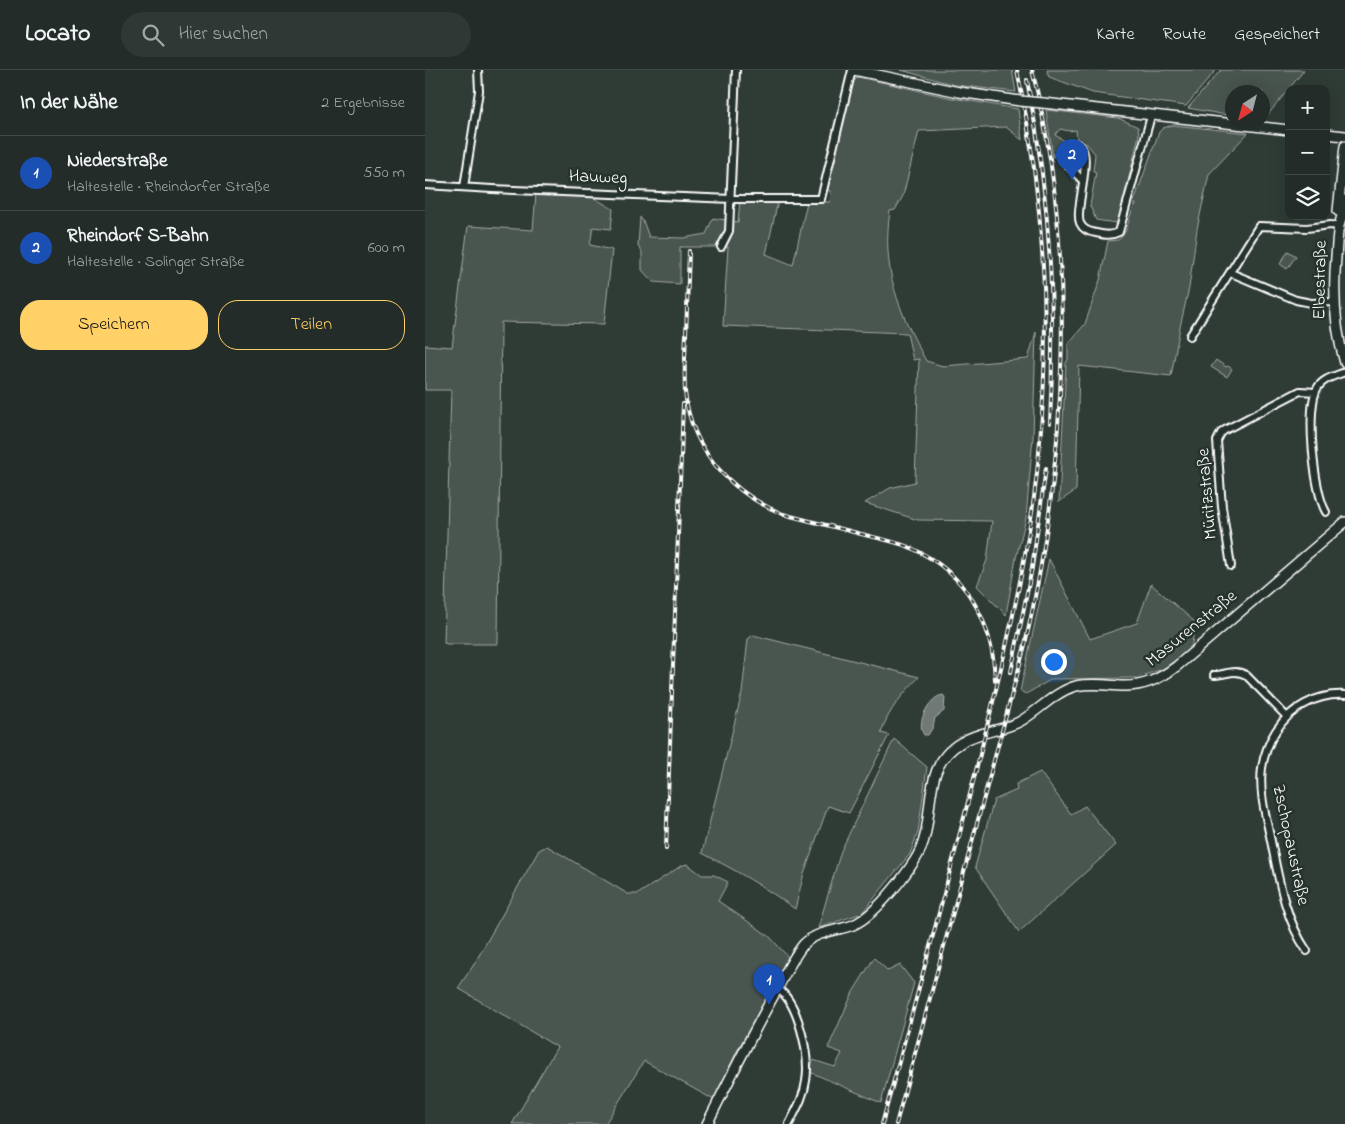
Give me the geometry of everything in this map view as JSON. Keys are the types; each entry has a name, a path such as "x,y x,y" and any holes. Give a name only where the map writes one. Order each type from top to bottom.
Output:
{"main road":[{"path":"853,70 959,92 1020,101 1285,130"},
{"path":"1330,134 1345,136"},
{"name":"Elbestraße","path":"1345,146 1337,217 1339,226 1334,302 1337,330 1345,363"},
{"name":"Elbestraße","path":"1339,226 1343,217 1345,200"},
{"name":"Masurenstraße","path":"707,1124 777,989 799,952 810,939 857,922 875,909 909,869 919,853 928,826 933,778 939,764 954,747 972,736 1014,724 1056,695 1075,686 1096,684 1130,686 1148,683 1157,679 1184,660 1345,522"}],"street":[{"path":"464,187 479,91 478,70"},
{"path":"721,247 729,231 732,198 736,70"},
{"name":"Hauweg","path":"425,185 732,198 821,199 853,70"},
{"path":"1083,181 1063,160 1063,151 1070,144 1079,145 1085,152 1083,181 1078,213 1079,221 1082,226 1091,232 1113,235 1119,232 1151,116"},
{"path":"1190,336 1259,226 1307,228 1330,225 1339,226"},
{"path":"1231,273 1296,300 1311,303 1334,302"},
{"path":"1326,512 1322,505 1314,459 1313,425 1315,392 1319,384 1345,372"},
{"name":"Müritzstraße","path":"1231,566 1220,489 1217,441 1219,436 1225,430 1300,392 1315,392"},
{"path":"1214,675 1234,671 1246,675 1287,717"},
{"name":"Zschopaustraße","path":"1307,951 1287,912 1276,870 1261,794 1261,774 1264,758 1271,740 1287,717 1298,708 1319,697 1345,695"},
{"path":"777,989 791,1002 797,1016 807,1071 801,1102 789,1124"}],"shaded area":[{"path":"901,70 1012,70 1016,92 955,85"},
{"path":"1047,70 1216,70 1186,106 1093,93 1049,77"},
{"path":"1221,70 1304,70 1292,85 1285,85 1285,94 1270,112 1270,85 1225,85 1225,115 1188,108"},
{"path":"858,77 952,98 1018,109 1022,140 1006,127 919,131 903,196 895,210 890,211 888,232 890,271 900,307 926,361 943,366 1028,359 1036,332 1033,437 1026,518 1016,558 1006,615 977,586 987,560 992,521 918,520 865,503 890,488 915,482 919,359 913,360 907,333 723,326 728,247 680,247 680,284 653,282 642,270 642,252 638,246 640,217 649,237 683,238 706,234 713,218 738,222 740,201 778,201 766,254 793,265 807,202 830,202 831,192 826,189 853,82"},
{"path":"1046,110 1118,118 1138,127 1139,135 1119,219 1116,223 1096,220 1090,206 1096,172 1093,171 1095,154 1087,144 1077,139 1076,130 1060,129 1055,135 1065,141 1053,157"},
{"path":"1173,125 1248,133 1209,174 1197,229 1189,288 1171,376 1079,366 1076,490 1059,502 1068,344 1085,324 1100,280 1108,241 1118,240 1125,233 1136,204 1133,204 1159,132 1163,128"},
{"path":"536,193 589,195 613,209 611,229 593,227 590,245 612,250 604,324 501,322 498,644 447,644 444,643 451,390 425,390 425,345 452,347 468,226 533,230"},
{"path":"1288,251 1296,256 1287,269 1280,264"},
{"path":"1216,360 1232,369 1227,377 1211,367"},
{"path":"1049,559 1090,639 1137,623 1151,584 1195,622 1191,651 1163,669 1135,678 1052,679 1026,694 1020,691"},
{"path":"753,635 919,677 902,696 888,717 881,733 889,735 849,813 828,806 803,877 795,909 750,879 702,853 742,693 748,639"},
{"path":"943,695 945,697 944,711 935,718 933,727 928,735 924,735 921,724 925,711 933,700"},
{"path":"894,739 927,767 918,832 910,854 862,913 818,928 841,851"},
{"path":"1040,772 1071,814 1085,806 1116,845 1019,932 975,867 994,800 1017,790 1016,784"},
{"path":"547,846 628,894 638,894 687,864 702,875 714,875 728,882 718,901 769,936 789,958 738,1049 714,1100 644,1061 605,1124 512,1124 557,1047 458,988 473,966 539,850"},
{"path":"874,958 888,971 900,965 914,983 881,1103 810,1072 813,1060 835,1067 842,1053 828,1048 853,992"}],"railway":[{"path":"882,1124 925,968 1000,673 1015,608 1033,508 1043,394 1045,348 1044,301 1039,208 1026,116 1017,70"},
{"path":"896,1124 1024,649 1050,508 1061,360 1061,285 1056,212 1047,140 1032,70"},
{"path":"1027,80 1041,165 1049,251 1052,336 1050,423"},
{"path":"689,251 685,392 689,413 705,451 731,481 764,505 783,514 909,547 929,557 946,570 961,584 973,600 982,618 989,637 995,680"},
{"path":"666,849 683,404"},
{"path":"1011,672 1032,568 1046,468"}],"place":[{"name":"Rheindorf S-Bahn","path":"1072,180"},
{"name":"Niederstraße","path":"769,1005"}]}
